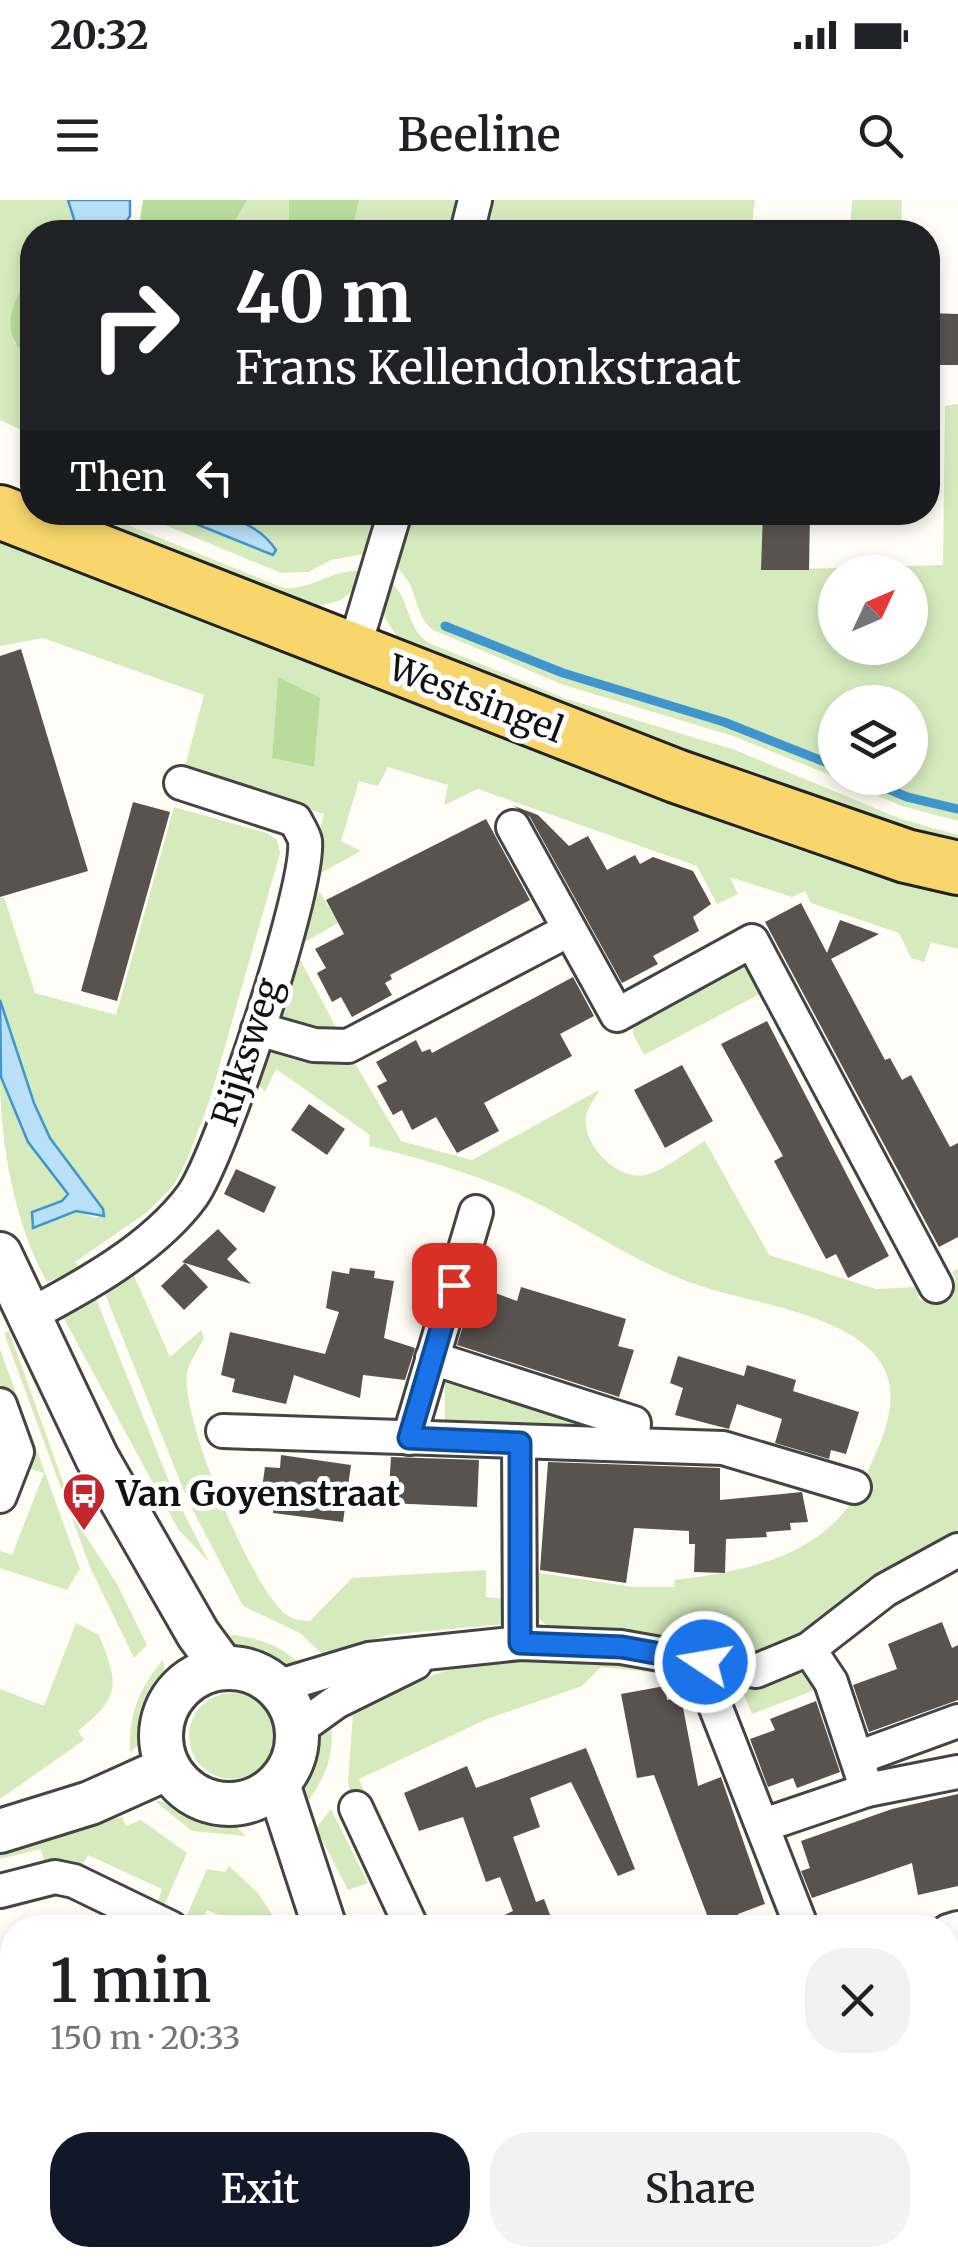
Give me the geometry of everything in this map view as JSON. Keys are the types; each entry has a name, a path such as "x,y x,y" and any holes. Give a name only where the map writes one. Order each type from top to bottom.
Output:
{"main road":[{"name":"Westsingel","path":"33,525 676,776 906,856 958,868"}],"street":[{"path":"353,652 391,525"},
{"name":"Rijksweg","path":"26,1317 156,1233 193,1194 208,1168 258,1030 296,893 304,841 295,820 181,784"},
{"path":"513,828 617,1015 752,940 936,1286"},
{"path":"258,1030 314,1045 348,1046 569,930"},
{"path":"409,1438 476,1212"},
{"path":"0,1254 26,1317 204,1675"},
{"path":"432,1358 634,1424 632,1444"},
{"path":"0,1405 16,1452 0,1496"},
{"path":"223,1431 724,1448 854,1488"},
{"path":"520,1443 520,1643"},
{"path":"276,1687 369,1659 520,1643 636,1648 756,1671 808,1649 886,1590 958,1550"},
{"path":"808,1649 831,1682 862,1774"},
{"path":"297,1730 336,1702 438,1653"},
{"path":"204,1675 260,1676 276,1687 291,1706 297,1730 294,1759 278,1784 241,1804 204,1800 184,1788 168,1768 161,1746 162,1722 170,1700 204,1675"},
{"path":"714,1702 797,1915"},
{"path":"764,1825 958,1721"},
{"path":"0,1831 90,1804 168,1768"},
{"path":"862,1774 958,1772"},
{"path":"278,1784 319,1915"},
{"path":"241,1804 318,1915"},
{"path":"356,1808 406,1915"},
{"path":"0,1891 55,1877 74,1880 145,1915"}],"green space":[{"path":"0,200 68,200 74,220 20,220 20,297 14,343 20,345 20,429 0,420"},
{"path":"143,200 247,200 236,220 140,220"},
{"path":"247,200 289,200 289,220 236,220"},
{"path":"289,200 359,200 355,220 289,220"},
{"path":"359,200 467,200 461,220 355,220"},
{"path":"483,200 755,200 752,220 478,220"},
{"path":"852,200 902,200 901,220 851,220"},
{"path":"20,293 20,348 11,329"},
{"path":"958,404 958,821 876,795 928,795 928,685 818,685 818,770 733,736 564,685 433,630 422,616 409,582 394,565 402,525 763,525 762,570 818,568 818,665 928,665 928,565 943,565 945,406"},
{"path":"94,525 128,525 284,588 362,571 361,584 341,600 312,608"},
{"path":"165,525 199,525 273,554 269,540 242,525 380,525 369,553 331,560 308,572 281,573"},
{"path":"0,536 444,714 958,884 958,949 931,942 924,962 911,958 899,933 811,903 805,891 792,897 730,877 738,894 717,904 697,866 478,789 444,805 448,785 388,767 378,786 359,781 341,841 361,851 306,881 324,814 184,770 204,695 43,638 0,646","holes":["278,678 315,743 314,767 272,758"]},
{"path":"387,579 400,594 415,628 429,643 567,699 735,750 818,784 818,795 843,795 901,819 958,835 958,852 402,645 384,616"},
{"path":"278,677 320,698 314,767 272,758"},
{"path":"174,807 267,833 277,840 280,853 210,1099 174,1185 146,1213 75,1262 80,1269 47,1282 26,1234 11,1182 0,1075 28,1142 67,1191 62,1201 31,1212 32,1228 76,1211 96,1218 105,1212 50,1138 23,1072 0,1000 0,898 4,897 35,993 116,1015"},
{"path":"320,892 338,923 294,948 340,1035 333,1036 285,1022 274,1006 299,908"},
{"path":"740,963 750,966 769,989 644,1055 633,1034 633,1020"},
{"path":"274,1052 331,1063 353,1060 401,1141 472,1160 599,1090 587,1113 586,1128 605,1160 626,1173 649,1174 705,1141 769,1255 876,1289 915,1287 919,1299 932,1304 953,1292 956,1278 952,1272 958,1269 958,1538 803,1635 757,1656 548,1627 536,1615 533,1572 633,1587 674,1587 675,1580 759,1564 810,1542 850,1504 865,1478 887,1421 888,1377 866,1346 821,1320 689,1282 514,1192 442,1166 369,1146 370,1135 276,1069 265,1092 253,1078 266,1056"},
{"path":"131,1269 170,1357 201,1330 204,1338 187,1373 195,1426 238,1539 272,1599 287,1615 310,1621 352,1578 486,1570 486,1597 508,1599 504,1624 387,1635 323,1655 300,1633 243,1606 188,1501 103,1289"},
{"path":"93,1291 174,1494 209,1562 178,1529 62,1315"},
{"path":"9,1331 78,1524 117,1584 147,1645 134,1658 90,1567 4,1333"},
{"path":"0,1349 80,1569 67,1590 0,1568 0,1551 12,1555 44,1473 20,1466 22,1430 0,1384"},
{"path":"445,1377 597,1422 599,1429 445,1426"},
{"path":"76,1623 99,1635 112,1678 109,1698 78,1731 84,1740 0,1799 0,1689 44,1706"},
{"path":"236,1635 275,1647 308,1671 258,1662 215,1636"},
{"path":"518,1657 613,1660 769,1681 805,1672 823,1687 752,1714 743,1693 668,1674 601,1667 582,1686 487,1719 359,1779 365,1793 352,1799 348,1783 353,1713 365,1707 362,1700 448,1670"},
{"path":"163,1660 164,1685 158,1710 130,1753 137,1703"},
{"path":"232,1693 262,1706 275,1736 262,1766 232,1779 202,1766 189,1736 202,1706"},
{"path":"330,1718 331,1745 326,1769 315,1792 298,1813 297,1786"},
{"path":"155,1801 204,1811 227,1821 246,1836 192,1831"},
{"path":"331,1809 368,1883 348,1890 316,1828"},
{"path":"122,1817 126,1826 141,1820 187,1853 162,1910 156,1907 162,1889 88,1855 78,1873 46,1868 41,1849 0,1859 0,1849"},
{"path":"229,1866 258,1893 272,1915 219,1915 207,1910 205,1915 187,1915 207,1869 225,1872"}],"water":[{"path":"68,200 130,200 127,220 74,220"},
{"path":"199,525 247,525 266,538 276,550 273,555"},
{"path":"0,1000 34,1103 50,1138 103,1209 104,1216 76,1211 33,1228 32,1212 62,1201 68,1194 28,1142 1,1077"}],"building":[{"path":"940,313 958,314 958,365 940,365"},
{"path":"763,525 810,525 809,570 761,570"},
{"path":"21,649 88,871 0,897 0,656"},
{"path":"133,802 170,812 117,1001 81,991"},
{"path":"514,806 538,815 569,846 588,836 607,870 635,855 640,864 653,857 693,871 711,904 693,917 699,931 653,956 658,964 622,983 530,817"},
{"path":"486,819 530,900 390,975 392,979 385,983 392,995 352,1017 341,997 332,1002 317,973 326,968 315,949 344,934 326,900"},
{"path":"801,903 827,953 840,920 879,934 831,959 885,1060 890,1058 902,1080 911,1075 950,1147 958,1143 958,1237 939,1247 765,922"},
{"path":"573,977 594,1016 560,1034 572,1056 484,1103 499,1131 457,1153 436,1117 412,1130 402,1110 393,1115 377,1086 387,1081 376,1062 416,1040 422,1052 430,1049 432,1053"},
{"path":"767,1021 889,1256 848,1278 836,1254 826,1259 774,1161 783,1156 721,1044"},
{"path":"682,1065 713,1121 665,1148 634,1090"},
{"path":"309,1104 345,1129 327,1155 291,1130"},
{"path":"236,1169 276,1187 264,1213 224,1194"},
{"path":"218,1229 237,1249 227,1259 251,1284 182,1262"},
{"path":"185,1263 208,1287 184,1310 161,1286"},
{"path":"350,1268 375,1271 374,1278 394,1281 384,1338 415,1348 405,1380 363,1375 360,1398 294,1375 286,1404 232,1392 235,1379 221,1375 230,1332 325,1354 339,1312 326,1308 332,1271 349,1274"},
{"path":"521,1287 626,1319 618,1346 634,1350 619,1397 457,1345 471,1300 486,1305 490,1291 517,1301"},
{"path":"678,1356 744,1376 747,1365 796,1380 793,1391 859,1412 846,1454 831,1450 829,1459 775,1443 782,1419 737,1404 729,1429 675,1415 683,1388 670,1383"},
{"path":"281,1455 351,1465 343,1522 273,1513 276,1497 261,1495 265,1467 280,1468"},
{"path":"391,1457 479,1460 477,1507 388,1503"},
{"path":"548,1462 720,1468 720,1500 802,1492 808,1522 790,1523 791,1530 766,1532 767,1537 726,1539 725,1573 694,1572 695,1544 689,1544 689,1531 634,1528 626,1583 540,1570"},
{"path":"942,1622 952,1648 958,1645 958,1700 869,1732 853,1685 897,1669 888,1644"},
{"path":"665,1686 667,1700 681,1697 698,1786 721,1777 765,1904 738,1915 707,1915 654,1775 637,1778 621,1694"},
{"path":"816,1701 840,1772 797,1788 793,1778 768,1787 750,1739 775,1730 770,1719"},
{"path":"586,1748 635,1869 618,1876 571,1782 530,1798 540,1827 513,1837 536,1902 544,1899 550,1915 504,1915 513,1911 500,1877 486,1882 463,1817 419,1831 404,1793 467,1766 476,1788"},
{"path":"958,1794 958,1886 918,1895 912,1863 812,1898 801,1871 810,1868 801,1841 892,1809"}],"waterway":[{"path":"445,626 563,673 724,722 818,759"},
{"path":"902,795 958,809"}],"place":[{"name":"Van Goyenstraat","path":"84,1532"}],"route":[{"path":"454,1285 409,1438 520,1443 520,1643 622,1647 705,1662"}]}
